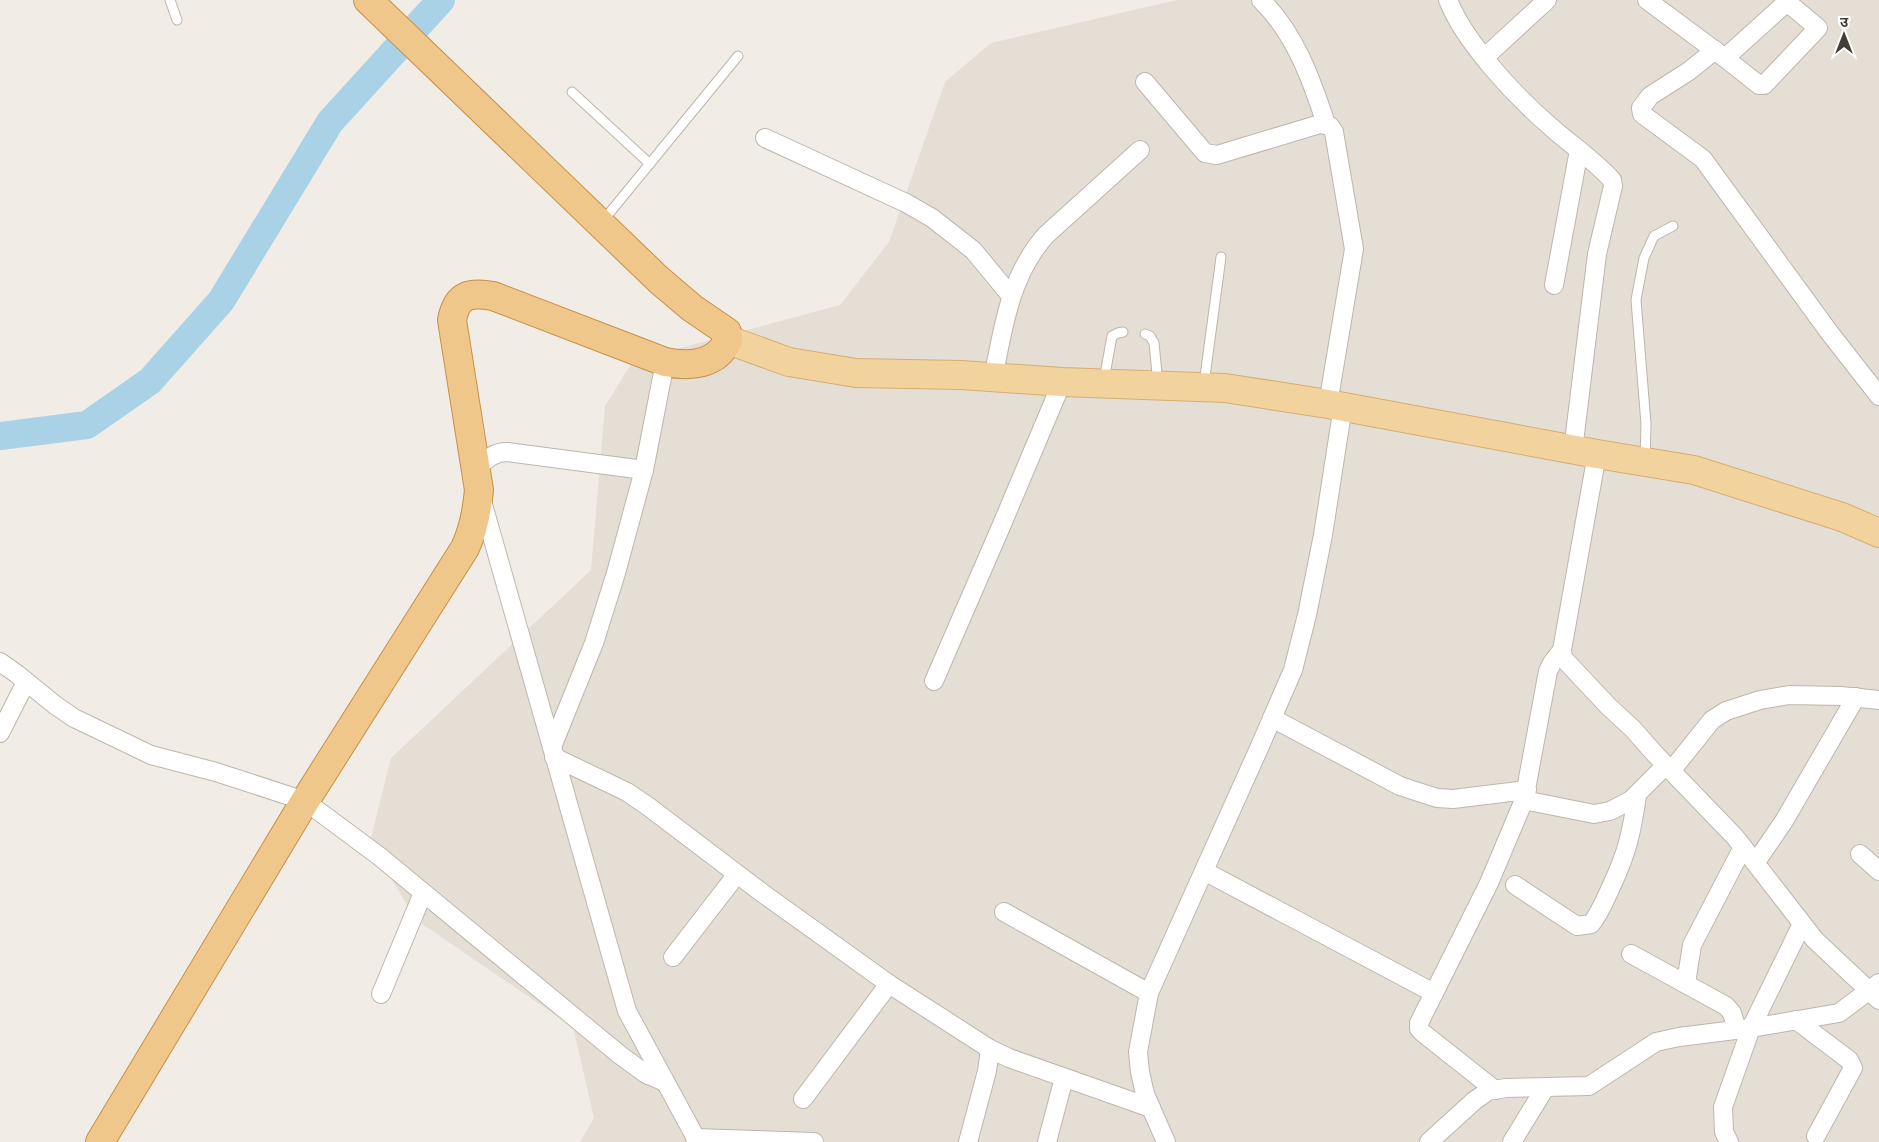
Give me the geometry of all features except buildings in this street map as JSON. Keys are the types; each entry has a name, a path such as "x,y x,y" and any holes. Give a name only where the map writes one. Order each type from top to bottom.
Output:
{"highway":[{"path":"100,1142 305,801 465,548 473,529 477,479 452,320 454,310 459,301 468,295 493,296 665,362 678,365 702,362 721,353 728,340 727,332 692,308 659,280 368,0"}],"main road":[{"path":"728,340 789,362 856,373 961,375 1062,382 1225,388 1336,405 1585,452 1694,470 1842,518 1879,533"}],"street":[{"path":"1166,1142 1151,1108 1140,1072 1138,1052 1149,993 1293,670 1323,535 1354,249 1334,132 1326,124 1299,54 1283,26 1261,0"},
{"path":"1429,1142 1474,1101 1488,1091 1506,1088 1589,1086 1656,1042 1839,1013 1875,991 1827,952 1802,924 1743,847 1633,729 1565,662 1562,650 1585,452 1597,254 1613,186 1612,180 1526,104 1485,57 1456,18 1448,0"},
{"path":"1485,57 1547,0"},
{"path":"1647,0 1720,54 1759,85 1767,84 1818,30 1786,1 1720,54 1650,96 1641,108 1642,114 1704,159 1823,324 1879,396"},
{"path":"1146,82 1205,153 1210,155 1216,155 1320,124 1326,124"},
{"path":"765,138 906,203 932,218 973,250 1011,296"},
{"path":"993,378 1011,296 1020,274 1034,250 1046,235 1140,150"},
{"path":"1554,285 1578,150"},
{"path":"553,752 594,643 616,574 644,470 665,362"},
{"path":"934,682 1062,382"},
{"path":"644,470 499,452 490,456 477,479 626,1011 696,1140 814,1142"},
{"path":"1495,1090 1419,1028 1419,1023 1488,883 1526,795 1548,671 1562,650"},
{"path":"0,662 74,718 151,755 216,772 305,801 379,856 620,1055 646,1074 665,1082"},
{"path":"0,733 26,682"},
{"path":"1272,718 1400,786 1428,796 1453,799 1526,795 1594,814 1610,811 1622,806 1669,768 1712,720 1726,711 1760,700 1789,695 1879,700"},
{"path":"1756,862 1784,821 1856,698"},
{"path":"553,752 627,792 889,984 990,1049 1008,1058 1151,1108"},
{"path":"1514,885 1577,926 1591,924 1599,915 1626,854 1632,832 1637,794"},
{"path":"1686,983 1692,945 1743,847"},
{"path":"1860,854 1879,871"},
{"path":"1204,871 1434,993"},
{"path":"674,957 738,874"},
{"path":"382,994 423,893"},
{"path":"1004,912 1149,993"},
{"path":"1727,1141 1723,1126 1722,1106 1744,1028 1802,924"},
{"path":"1631,954 1726,1006 1744,1028"},
{"path":"803,1099 889,984"},
{"path":"1796,1020 1849,1060 1853,1068 1816,1136"},
{"path":"968,1142 987,1071 990,1049"},
{"path":"1047,1142 1064,1078"},
{"path":"1512,1142 1545,1088"}],"lane":[{"path":"170,0 177,20"},
{"path":"600,225 738,56"},
{"path":"572,92 650,164"},
{"path":"1645,462 1646,424 1636,300 1644,258 1654,236 1673,226"},
{"path":"1204,387 1221,257"},
{"path":"1103,383 1112,336 1118,332 1123,332"},
{"path":"1145,334 1150,336 1154,343 1158,385"}],"shaded area":[{"path":"1177,0 1879,0 1879,1142 580,1142 594,1118 573,1027 415,919 370,842 391,758 591,570 605,406 633,361 840,305 889,242 945,82 991,43"}],"waterway":[{"path":"0,436 87,425 150,381 221,301 330,122 441,0"}]}
